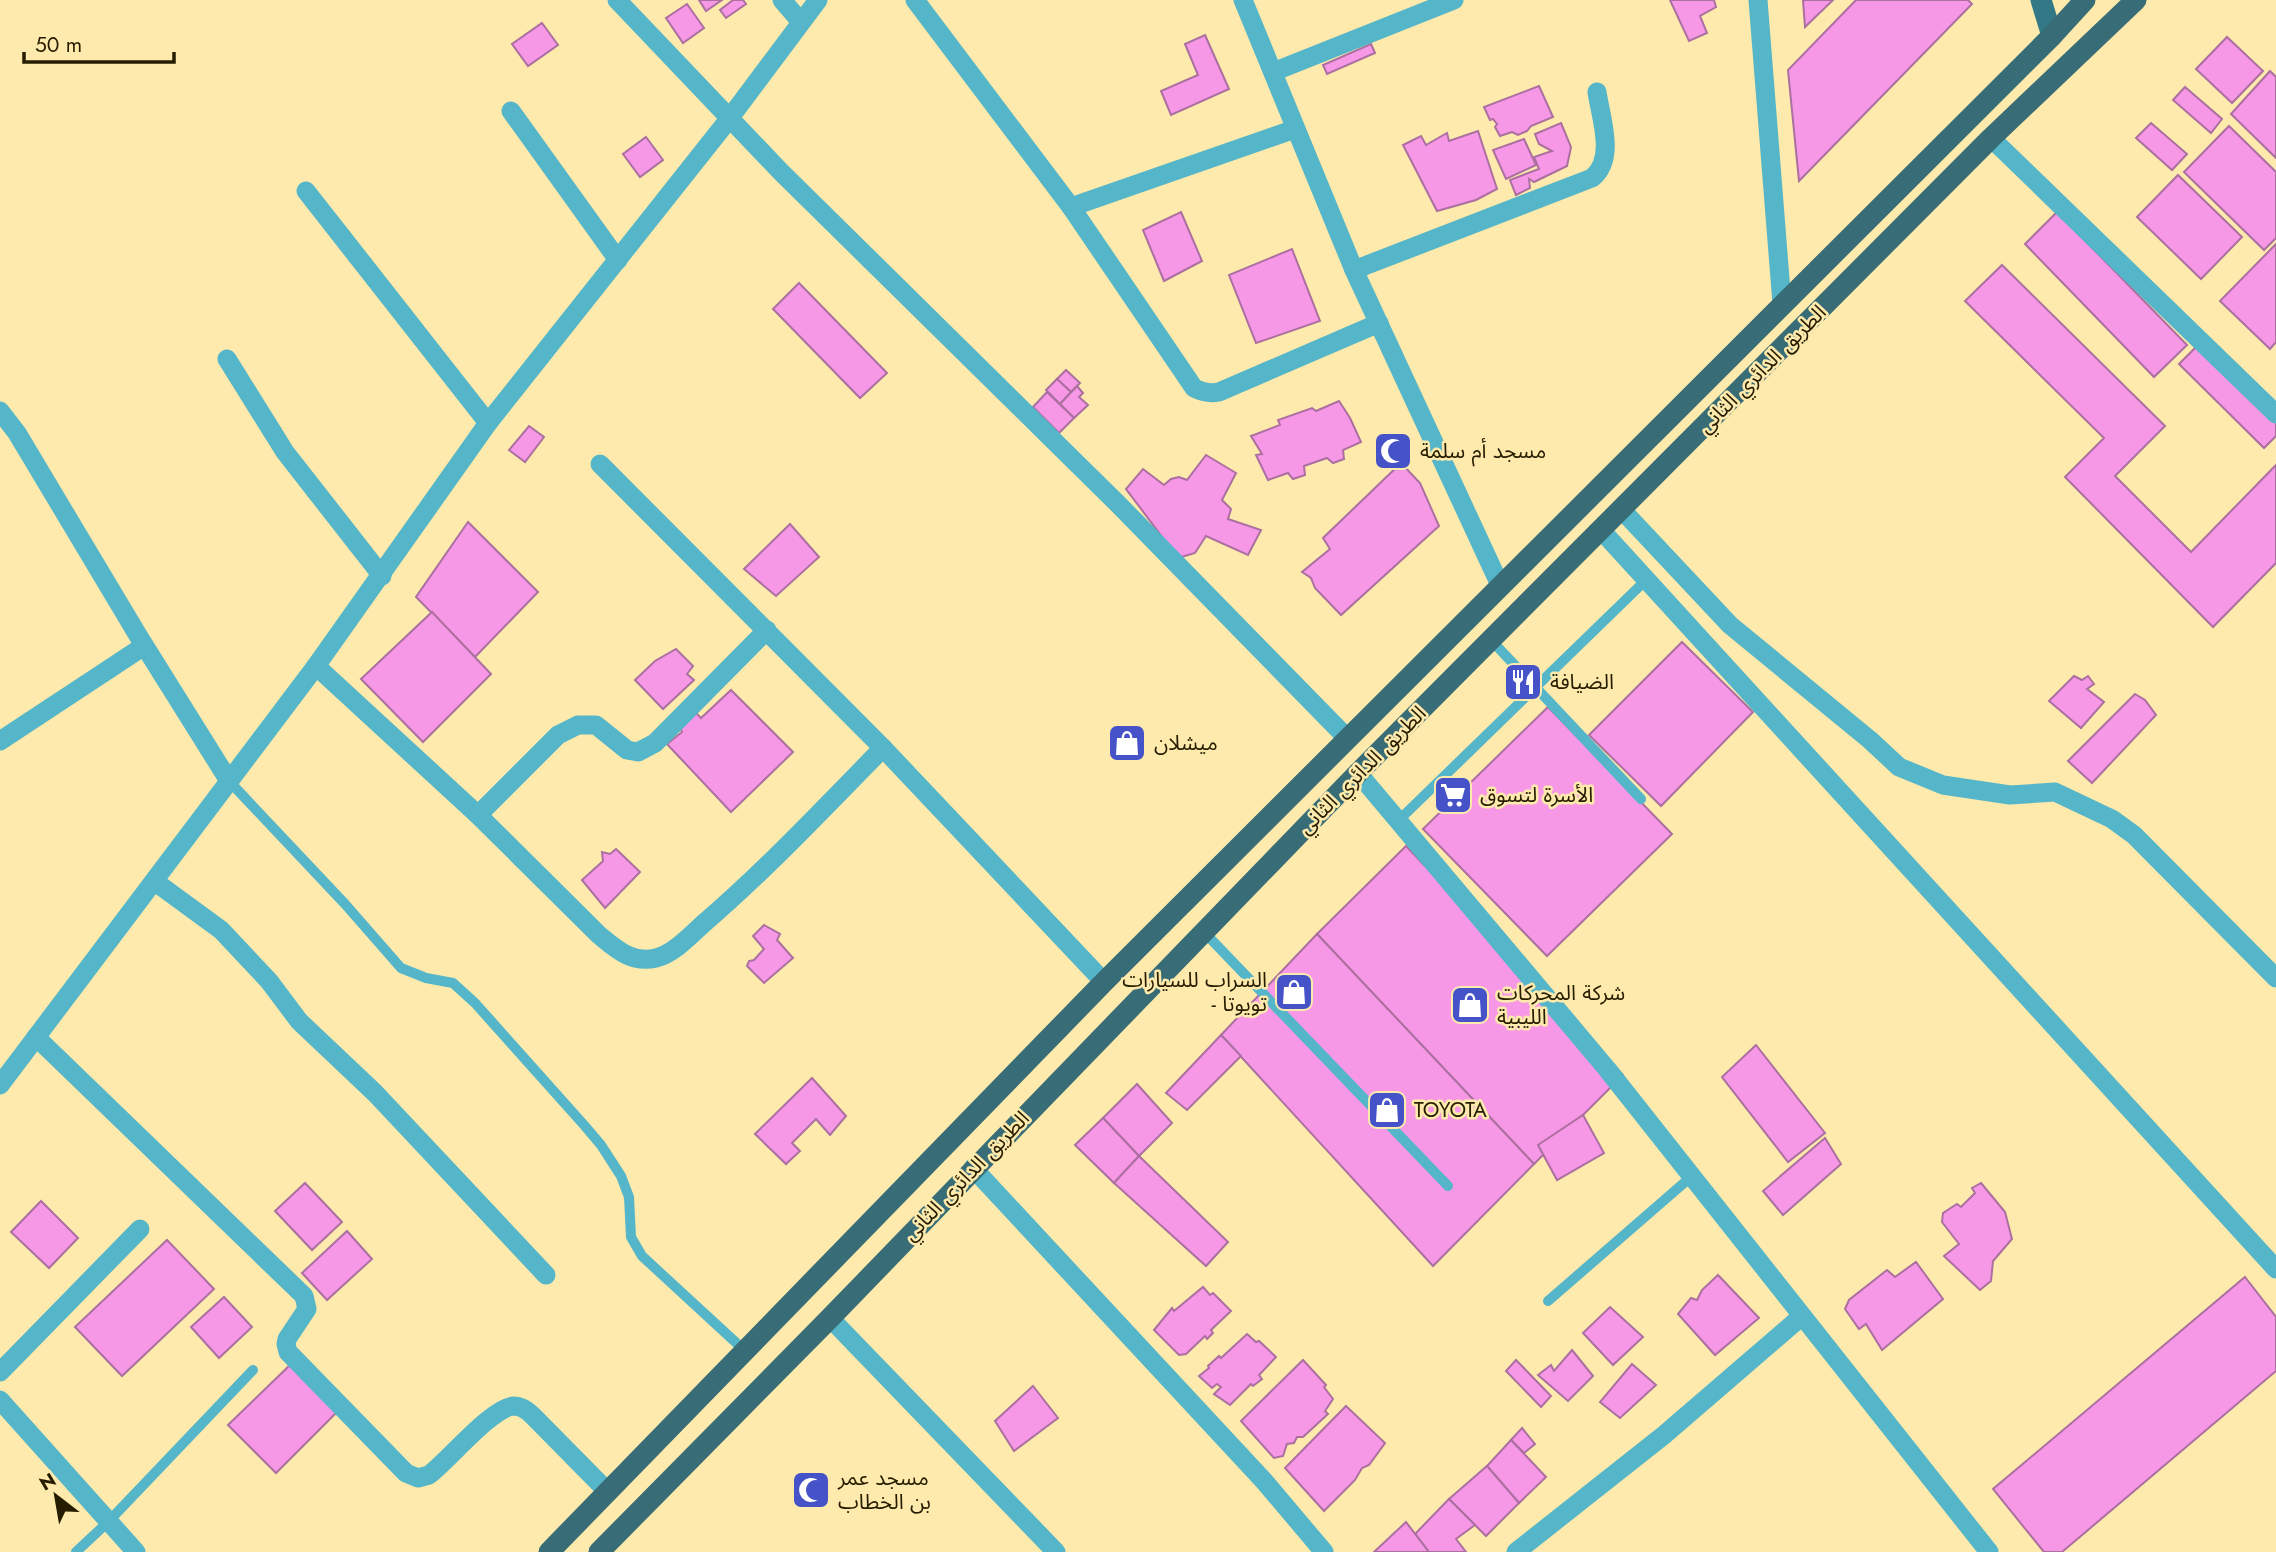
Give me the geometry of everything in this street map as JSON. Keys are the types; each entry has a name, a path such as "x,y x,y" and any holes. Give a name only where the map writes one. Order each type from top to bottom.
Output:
{"highway":[{"name":"الطريق الدائري الثاني","path":"549,1552 1104,982 2085,0"},
{"name":"الطريق الدائري الثاني","path":"598,1552 830,1318 1358,773 1991,138 2136,0"}],"main road":[{"path":"2041,0 2052,36"}],"street":[{"path":"617,0 729,119 1119,505 1347,738"},
{"path":"782,0 801,22"},
{"path":"0,1085 316,666 488,423 729,119 818,0"},
{"path":"915,0 1071,207 1194,388 1211,394 1219,392 1379,323"},
{"path":"1243,0 1354,270 1500,585"},
{"path":"1273,72 1454,0"},
{"path":"1758,0 1782,304"},
{"path":"1354,270 1592,178 1601,172 1606,152 1597,92"},
{"path":"510,111 618,260"},
{"path":"1071,207 1295,129"},
{"path":"1991,138 2276,414"},
{"path":"306,191 488,423"},
{"path":"227,359 285,452 382,576"},
{"path":"0,411 17,433 144,646 229,781"},
{"path":"600,464 883,748 1104,982"},
{"path":"1622,510 1730,625 1899,766 1943,785 2010,795 2055,792 2112,818 2134,835 2276,978"},
{"path":"1601,530 2276,1269"},
{"path":"478,815 558,735 578,725 596,725 627,750 638,752 655,743 767,630"},
{"path":"0,741 144,646"},
{"path":"316,666 478,815 617,950 642,960 658,958 680,944 733,898 775,859 883,748"},
{"path":"1358,773 1607,1069 1989,1552"},
{"path":"154,881 221,930 269,981 299,1021 375,1093 546,1275"},
{"path":"36,1037 301,1292 307,1309 287,1339 288,1352 406,1473 418,1478 429,1475 496,1413 515,1406 533,1416 608,1492"},
{"path":"973,1168 1264,1481 1324,1552"},
{"path":"0,1372 140,1229"},
{"path":"1516,1552 1664,1435 1802,1316"},
{"path":"830,1318 1056,1552"},
{"path":"0,1400 136,1552"}],"lane":[{"path":"1398,821 1646,580"},
{"path":"1491,640 1641,799"},
{"path":"229,781 345,904 401,968 426,978 453,983 475,1003 610,1158 629,1197 631,1237 642,1256 744,1350"},
{"path":"1203,932 1448,1186"},
{"path":"1548,1301 1692,1176"},
{"path":"75,1552 253,1370"}],"building":[{"path":"699,0 722,0 706,11"},
{"path":"733,0 743,0 746,4 726,18 720,10"},
{"path":"1670,0 1714,0 1716,7 1700,16 1707,33 1689,41"},
{"path":"1803,0 1833,0 1805,27"},
{"path":"1856,0 1968,0 1972,4 1799,181 1788,70"},
{"path":"687,4 704,28 683,43 666,18"},
{"path":"542,23 558,45 528,66 512,44"},
{"path":"1205,35 1229,89 1171,115 1161,91 1198,75 1185,44"},
{"path":"2227,37 2263,71 2232,103 2196,69"},
{"path":"1371,44 1375,53 1327,74 1323,65"},
{"path":"2270,71 2276,77 2276,158 2231,114"},
{"path":"1539,86 1553,117 1518,135 1512,132 1500,136 1495,127 1497,124 1493,119 1490,120 1484,107"},
{"path":"2185,87 2222,119 2211,133 2173,100"},
{"path":"1561,123 1571,147 1567,166 1534,182 1529,179 1530,188 1516,195 1510,180 1539,169 1534,157 1552,151 1539,144 1535,134"},
{"path":"2151,123 2187,154 2172,170 2136,138"},
{"path":"2229,126 2276,172 2276,238 2264,250 2184,172"},
{"path":"1478,131 1497,189 1476,200 1437,211 1403,145 1421,136 1426,145 1447,133 1449,141"},
{"path":"646,137 663,160 640,177 623,154"},
{"path":"1524,139 1536,165 1506,179 1493,150"},
{"path":"2178,175 2242,237 2201,279 2137,217"},
{"path":"1181,212 1202,261 1164,281 1143,230"},
{"path":"2057,212 2187,345 2154,377 2025,244"},
{"path":"2276,244 2276,342 2270,349 2220,301"},
{"path":"1292,249 1320,321 1256,343 1229,275"},
{"path":"2002,265 2165,426 2115,476 2191,552 2276,465 2276,563 2213,627 2065,477 2104,438 1965,301"},
{"path":"799,283 887,373 860,398 773,309"},
{"path":"2199,344 2276,420 2276,436 2264,448 2179,364"},
{"path":"1066,370 1080,383 1071,392 1057,379"},
{"path":"1057,379 1071,392 1060,404 1046,390"},
{"path":"1077,386 1083,393 1079,397 1088,405 1074,418 1060,404"},
{"path":"1047,392 1074,418 1059,433 1033,407"},
{"path":"1339,401 1361,442 1343,450 1344,459 1333,463 1327,458 1304,466 1305,475 1293,479 1288,473 1268,480 1256,455 1262,454 1251,436 1280,425 1278,420 1312,408 1316,411"},
{"path":"529,426 544,437 525,462 509,450"},
{"path":"1206,455 1236,473 1222,500 1231,509 1228,519 1261,530 1248,555 1206,536 1195,553 1178,558 1126,489 1143,469 1164,485 1179,477 1187,480"},
{"path":"1401,463 1420,483 1439,526 1341,615 1315,588 1311,578 1302,572 1330,549 1323,538"},
{"path":"468,522 538,592 475,657 416,597"},
{"path":"790,524 819,557 776,596 744,569"},
{"path":"432,612 491,674 423,742 361,679"},
{"path":"1682,642 1753,712 1661,806 1589,735"},
{"path":"676,649 693,666 687,674 694,680 663,709 635,680 655,661"},
{"path":"2074,676 2082,680 2088,676 2094,684 2087,689 2104,702 2081,728 2049,701"},
{"path":"731,690 793,752 731,812 667,744 682,732 679,724 694,711 701,718"},
{"path":"2135,694 2145,700 2156,715 2092,783 2068,761"},
{"path":"1548,707 1672,834 1547,956 1423,829"},
{"name":"شركة المحركات الليبية","path":"1406,846 1623,1075 1534,1164 1317,934"},
{"path":"616,849 640,872 605,908 582,880 603,861 602,852 610,854"},
{"path":"764,925 780,934 777,940 793,958 764,983 747,966 749,961 754,960 764,949 753,936"},
{"name":"TOYOTA","path":"1317,934 1534,1164 1433,1266 1221,1035"},
{"path":"1221,1035 1241,1056 1187,1110 1166,1093"},
{"path":"1756,1045 1825,1133 1788,1162 1722,1077"},
{"path":"812,1078 846,1116 830,1135 816,1119 792,1143 800,1151 786,1164 755,1134"},
{"path":"1137,1084 1172,1123 1139,1156 1103,1118"},
{"path":"1583,1115 1604,1153 1557,1180 1538,1145"},
{"path":"1103,1118 1139,1156 1114,1183 1075,1145"},
{"path":"1825,1138 1841,1164 1783,1215 1763,1191"},
{"path":"1139,1156 1228,1242 1206,1266 1114,1183"},
{"path":"305,1183 342,1222 312,1250 275,1211"},
{"path":"1981,1183 2005,1212 2012,1239 1993,1261 1991,1281 1980,1290 1944,1256 1959,1244 1942,1222 1943,1213 1957,1204 1961,1207 1975,1193 1972,1188"},
{"path":"41,1201 78,1238 49,1268 11,1232"},
{"path":"347,1231 372,1259 327,1300 302,1273"},
{"path":"167,1240 214,1289 122,1376 75,1327"},
{"path":"1916,1262 1943,1299 1882,1350 1866,1324 1859,1329 1845,1309 1849,1300 1887,1270 1895,1277"},
{"path":"1718,1275 1759,1318 1715,1355 1678,1314 1691,1298 1697,1300 1702,1290"},
{"path":"2245,1277 2276,1317 2276,1371 2062,1552 2044,1552 1993,1489"},
{"path":"1203,1287 1231,1311 1211,1330 1213,1333 1207,1339 1205,1336 1186,1354 1179,1355 1154,1330 1172,1308 1174,1311"},
{"path":"224,1297 252,1327 219,1358 191,1327"},
{"path":"1610,1307 1643,1337 1613,1365 1583,1333"},
{"path":"1247,1334 1276,1357 1259,1375 1262,1379 1253,1386 1251,1384 1230,1405 1214,1394 1221,1387 1217,1384 1212,1388 1199,1376"},
{"path":"1572,1350 1593,1376 1568,1401 1538,1375 1551,1365 1554,1371"},
{"path":"1303,1360 1326,1385 1324,1387 1333,1399 1325,1411 1328,1414 1303,1437 1297,1437 1294,1443 1287,1444 1283,1456 1274,1458 1241,1421"},
{"path":"1516,1360 1551,1396 1541,1407 1506,1371"},
{"path":"1632,1364 1656,1385 1620,1418 1600,1402"},
{"path":"290,1365 337,1412 276,1473 228,1425"},
{"path":"1033,1386 1058,1418 1014,1451 995,1421"},
{"path":"1346,1406 1385,1443 1369,1465 1362,1468 1355,1480 1324,1511 1285,1468"},
{"path":"1522,1428 1535,1444 1524,1453 1511,1440"},
{"path":"1511,1440 1546,1477 1519,1503 1487,1466"},
{"path":"1487,1466 1519,1503 1486,1536 1449,1499"},
{"path":"1449,1499 1475,1525 1456,1539 1466,1552 1429,1552 1415,1534"},
{"path":"1406,1522 1429,1552 1374,1552"}],"place":[{"name":"مسجد أم سلمة","path":"1393,451"},
{"name":"الضيافة","path":"1523,682"},
{"name":"ميشلان","path":"1127,743"},
{"name":"الأسرة لتسوق","path":"1453,795"},
{"name":"السراب للسيارات - تويوتا","path":"1294,992"},
{"name":"شركة المحركات الليبية","path":"1470,1005"},
{"name":"TOYOTA","path":"1387,1110"},
{"name":"مسجد عمر بن الخطاب","path":"811,1490"}]}
